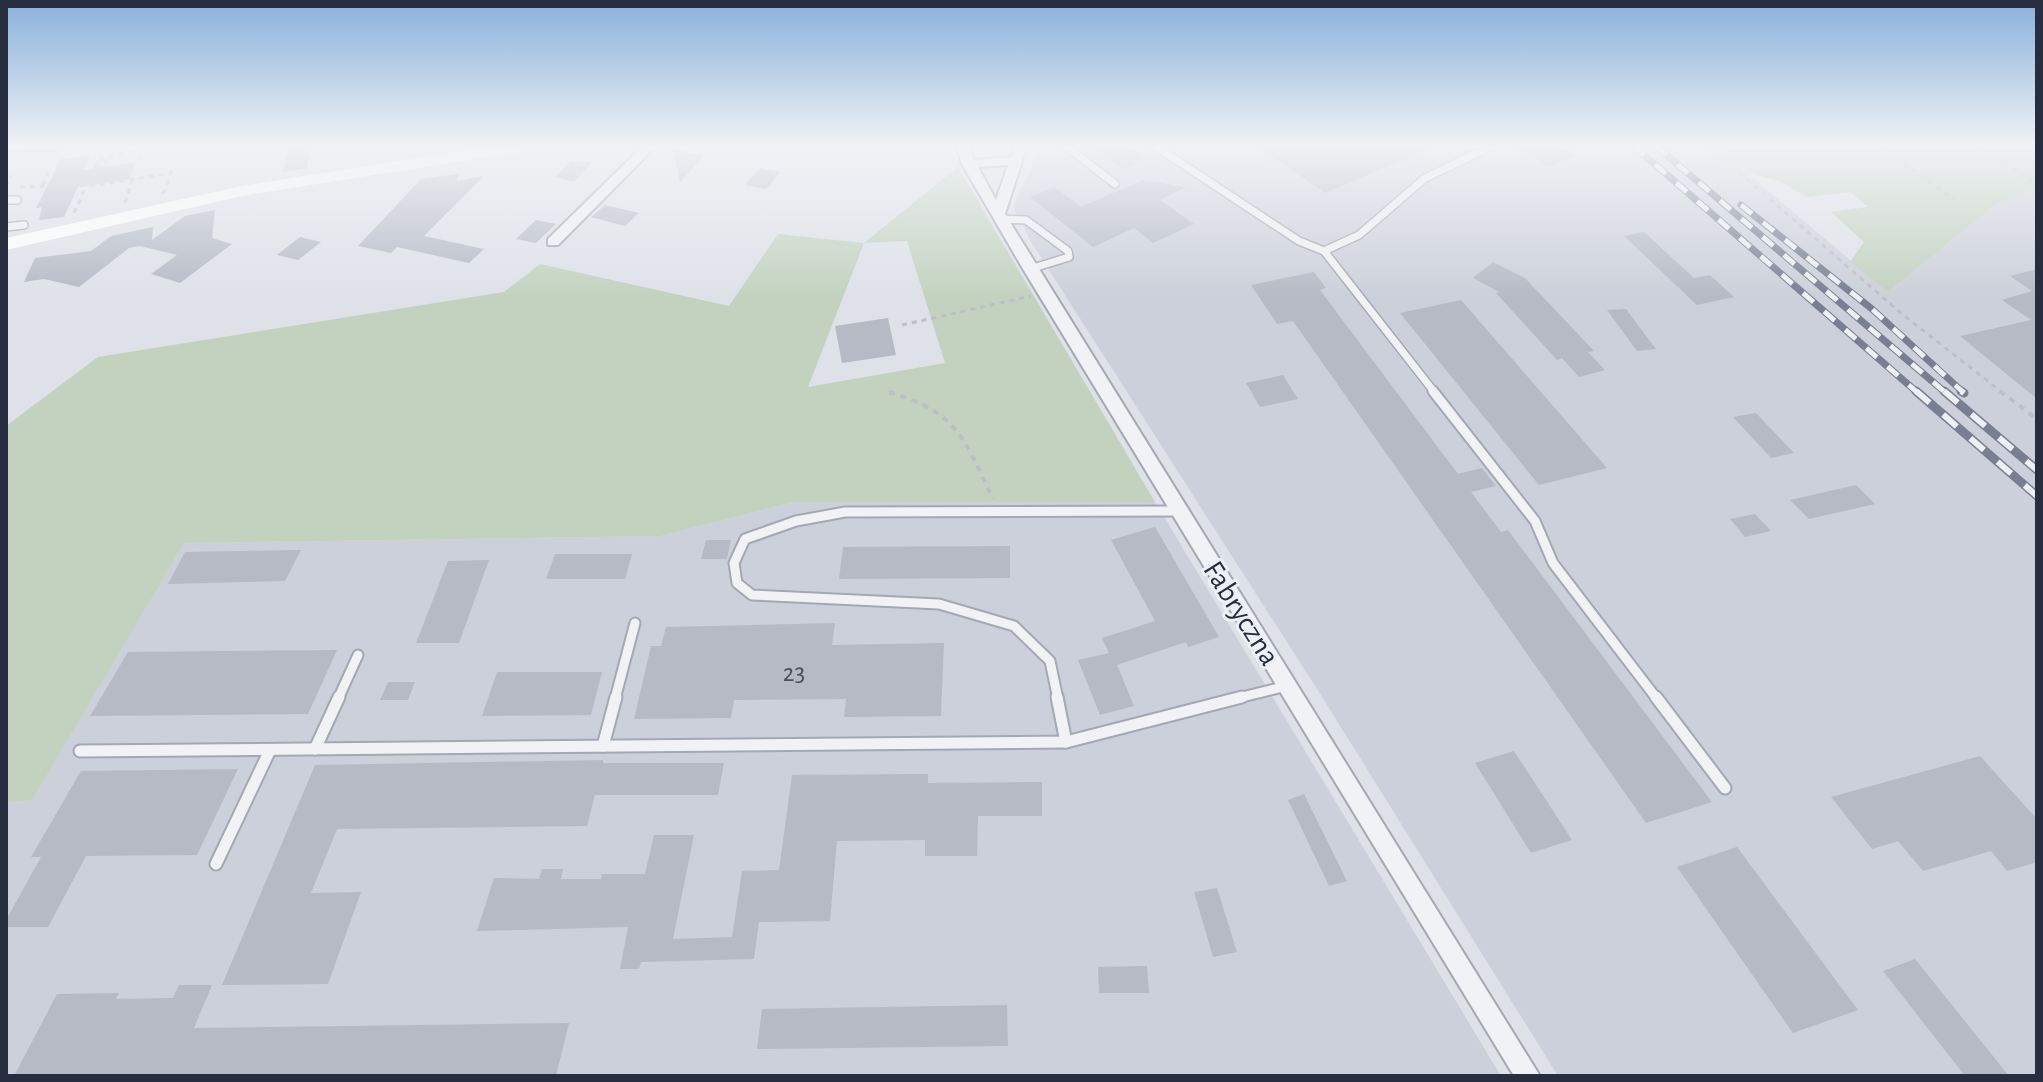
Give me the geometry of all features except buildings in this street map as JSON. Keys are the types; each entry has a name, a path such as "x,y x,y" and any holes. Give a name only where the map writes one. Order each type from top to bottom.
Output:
{"street":[{"path":"6,244 218,196"},
{"path":"553,242 599,196"},
{"name":"Fabryczna","path":"987,196 1528,1076"},
{"path":"999,217 1004,196"}],"lane":[{"path":"1232,196 1299,241 1324,251 1535,521 1553,563 1725,788"},
{"path":"1324,251 1359,235 1404,196"},
{"path":"6,200 17,200"},
{"path":"999,217 1026,220 1068,251 1069,257 1062,261 1030,269"},
{"path":"6,227 24,225"},
{"path":"1066,742 1050,661 1014,626 939,604 752,595 737,583 734,563 745,539 796,521 845,512 1179,511"},
{"path":"603,746 635,623"},
{"path":"315,749 358,655"},
{"path":"80,751 1066,742 1287,686"},
{"path":"216,864 270,750"}],"path":[{"path":"71,218 81,196"},
{"path":"121,213 127,196"},
{"path":"160,204 163,196"},
{"path":"1767,196 1902,314 2037,419"},
{"path":"1950,196 1955,200"},
{"path":"902,325 1045,293"},
{"path":"889,392 918,399 940,410 954,423 999,512"}],"shaded area":[{"path":"1018,196 1775,196 1888,292 1995,205 2015,196 2037,196 2037,1076 1558,1076 1324,700 1031,242 1013,207"},
{"path":"793,502 1155,502 1501,1076 6,1076 6,802 32,799 183,543 661,536"}],"green space":[{"path":"922,196 975,196 1155,502 793,502 661,536 184,543 32,800 6,802 6,426 98,357 504,292 540,264 729,306 778,234 864,243","holes":["907,241 945,363 808,387 864,243"]},
{"path":"1855,196 2015,196 1995,205 1888,292 1850,262 1864,242 1831,212 1868,207"}],"railway":[{"path":"1692,196 1918,393"},
{"path":"1715,196 1946,393"},
{"path":"1741,205 1872,309 1964,393 1961,391"},
{"path":"1916,391 2037,496"},
{"path":"1944,391 2037,470"}]}
